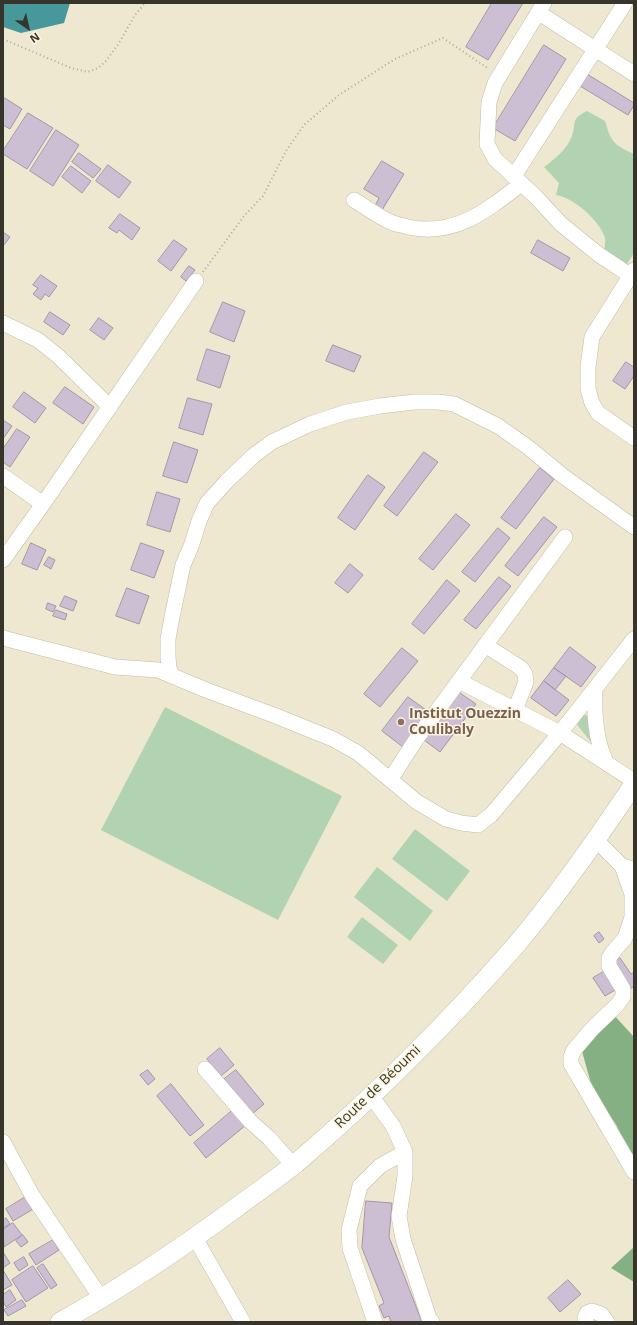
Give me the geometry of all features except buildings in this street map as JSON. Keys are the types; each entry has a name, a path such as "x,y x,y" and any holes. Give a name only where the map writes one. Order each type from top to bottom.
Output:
{"main road":[{"name":"Route de Béoumi","path":"69,1320 195,1238 293,1165 371,1096 452,1016 516,944 596,840 634,783"}],"street":[{"path":"354,200 393,223 418,229 438,230 460,224 495,205 517,180 625,3"},
{"path":"634,74 596,49 541,8 495,83 489,102 488,144 495,159 536,197 561,224 598,254 632,273 592,337 588,367 588,389 592,403 598,414 634,438"},
{"path":"3,560 196,281"},
{"path":"3,323 38,340 58,356 110,407"},
{"path":"172,676 168,668 168,639 172,617 183,564 192,544 198,521 207,504 227,481 253,456 272,442 317,422 347,412 414,402 454,404 504,431 530,448 563,476 634,527"},
{"path":"3,476 43,504"},
{"path":"390,780 417,738 565,537"},
{"path":"3,638 115,667 158,670 333,739 358,753 417,802 446,819 478,825 491,815 560,733 634,639"},
{"path":"485,645 521,668 525,674 526,682 515,710"},
{"path":"459,680 560,733 606,762 634,783"},
{"path":"595,688 594,709 598,740 600,751 606,762"},
{"path":"596,840 628,868 632,894 632,917 625,938 609,958 609,966 623,989 623,997 574,1050 571,1057 571,1064 634,1172"},
{"path":"205,1069 250,1121 269,1138 293,1165"},
{"path":"371,1096 393,1126 406,1152 406,1176 399,1216 403,1239 429,1318 432,1322"},
{"path":"3,1142 32,1194 101,1298"},
{"path":"375,1322 350,1248 349,1230 360,1186 380,1166 406,1152"},
{"path":"195,1238 243,1322"},
{"path":"586,1322 585,1318 587,1313 592,1311 601,1314 607,1322"}],"path":[{"path":"3,39 71,68 88,72 98,68 106,61 119,43 135,15 145,3"},
{"path":"196,281 244,216 263,196 286,151 304,125 339,95 395,59 443,38 499,76"}],"green space":[{"path":"587,111 605,121 609,134 614,142 634,154 634,253 627,264 604,253 605,238 598,224 578,205 570,200 556,195 559,183 544,167 564,149 572,136 576,119"},
{"path":"165,707 342,796 278,920 101,830"},
{"path":"586,715 590,716 595,747 578,726 577,722"},
{"path":"415,829 470,871 447,901 392,859"},
{"path":"377,867 433,911 410,941 354,897"},
{"path":"362,917 398,945 383,964 347,937"},
{"path":"613,1014 634,1037 634,1174 628,1167 617,1126 593,1091 582,1051"},
{"path":"634,1247 634,1282 611,1268"}],"water":[{"path":"3,3 70,3 64,23 21,33 3,27"}],"place":[{"name":"Institut Ouezzin Coulibaly","path":"401,722"}]}
